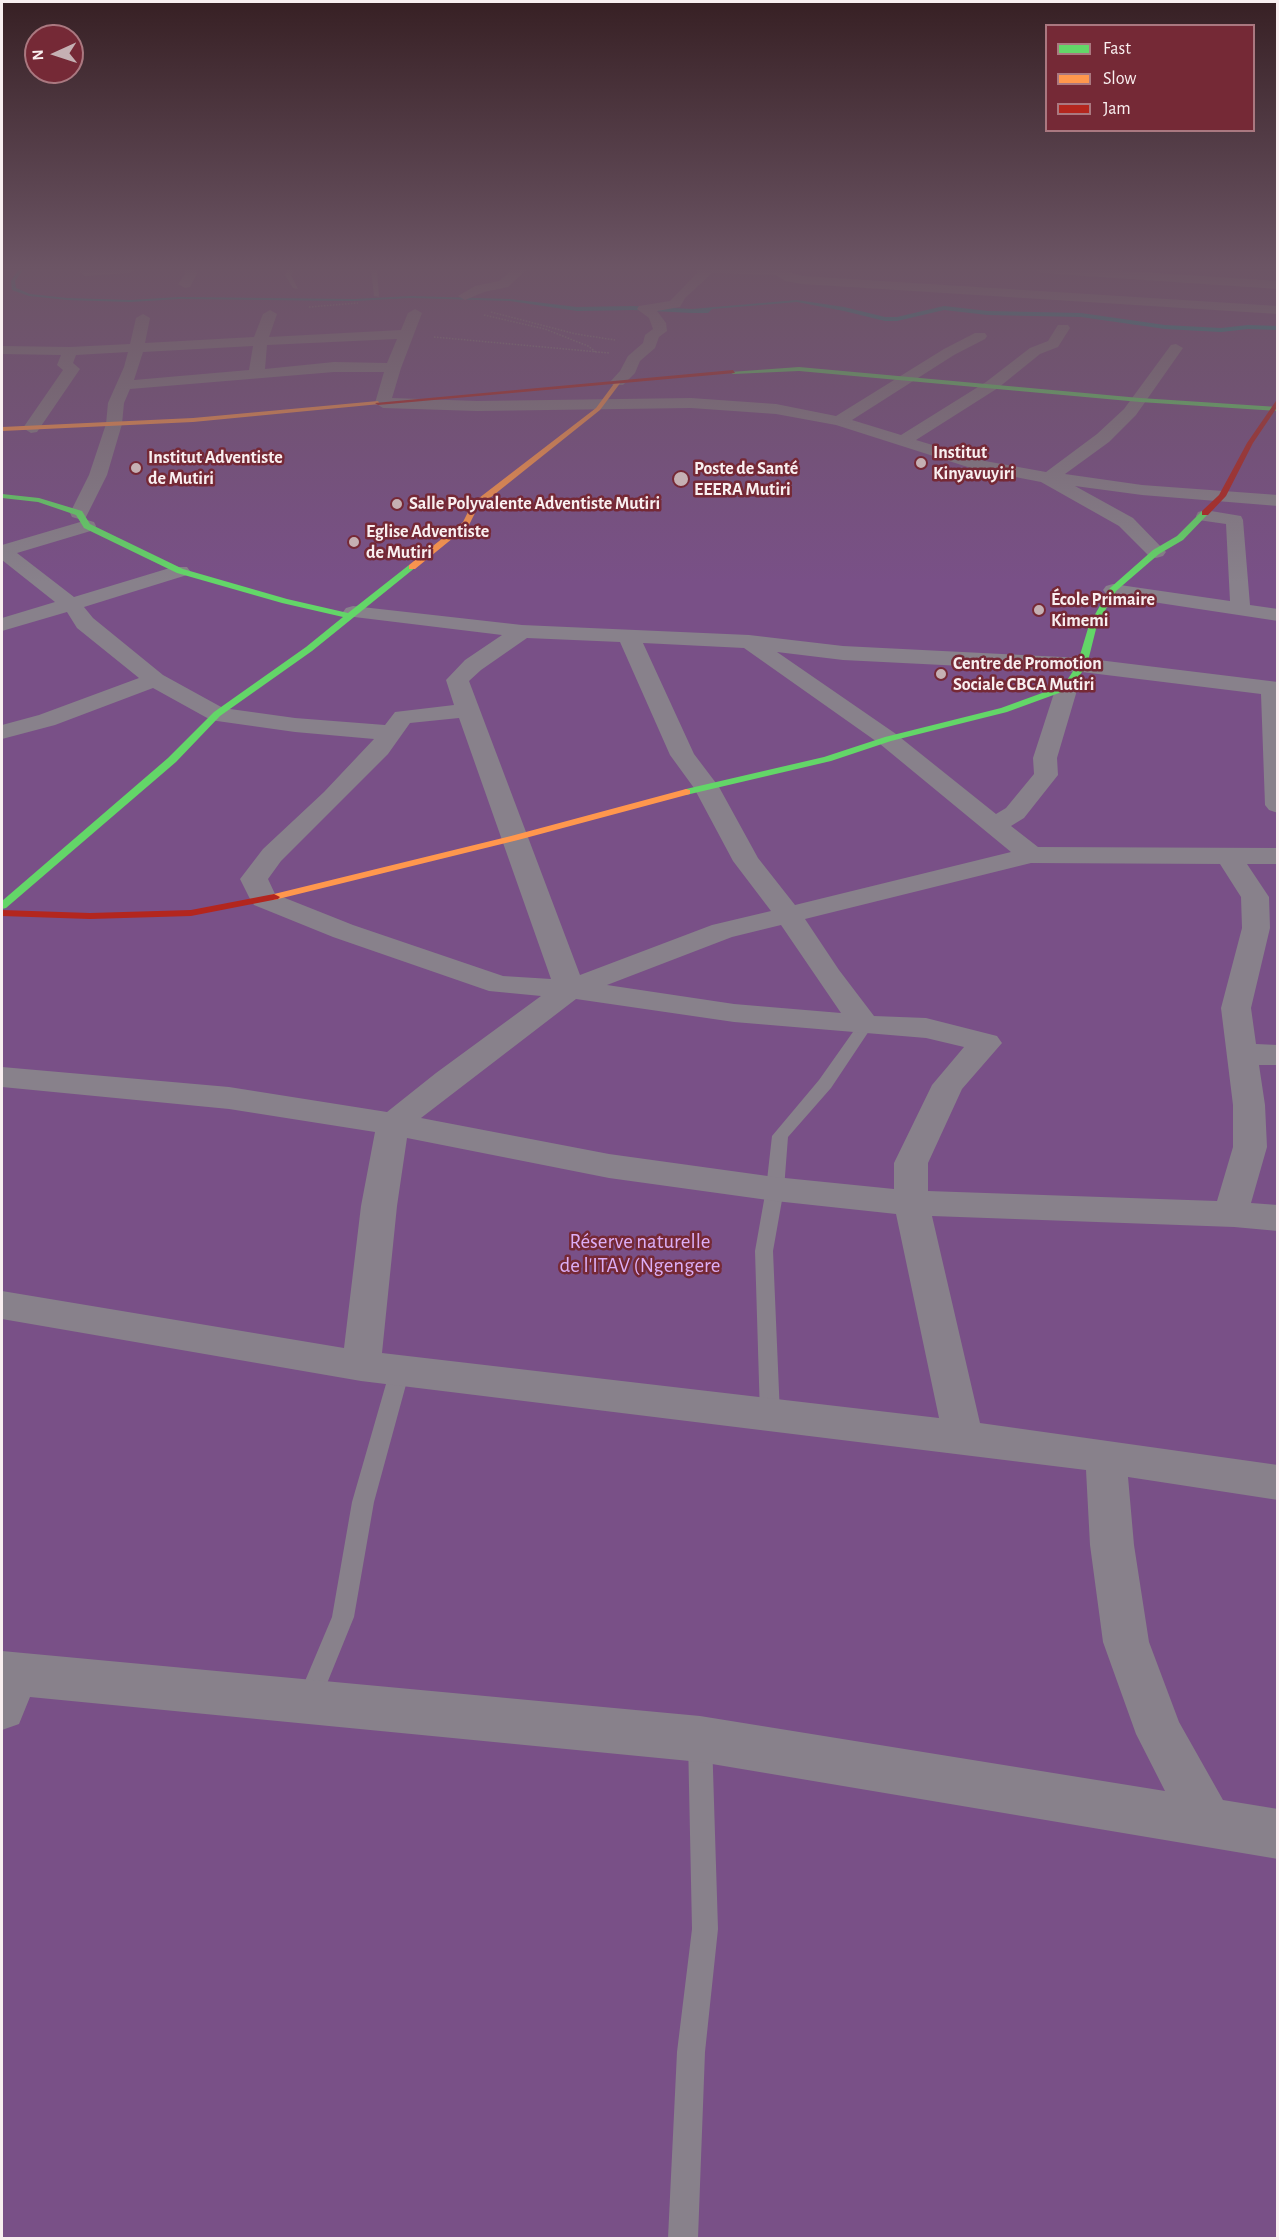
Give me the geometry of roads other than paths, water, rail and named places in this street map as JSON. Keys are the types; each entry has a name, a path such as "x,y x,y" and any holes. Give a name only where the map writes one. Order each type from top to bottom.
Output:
{"street":[{"path":"31,428 69,374"},
{"path":"2,551 83,519 114,424 116,403 129,374"},
{"path":"124,385 261,374"},
{"path":"383,402 391,374"},
{"path":"2,906 156,774 217,714 309,649 466,523 474,508 482,500 584,422 626,374"},
{"path":"2,429 193,420 712,374"},
{"path":"854,374 1140,400 1276,406"},
{"path":"840,421 916,374"},
{"path":"904,440 1007,374"},
{"path":"1048,478 1103,438 1140,400 1158,374"},
{"path":"383,402 477,406 734,405 787,410 840,421 980,465 1048,478 1278,501"},
{"path":"995,825 1015,813 1046,776 1045,758 1066,687 1082,665 1093,625 1113,590 1156,552 1180,538 1205,516 1222,496 1250,443 1276,406"},
{"path":"1048,478 1126,522 1156,552"},
{"path":"2,496 39,500 83,519 180,571 285,601 351,614 522,631 749,642 843,653 1082,665 1275,689 1278,805"},
{"path":"1205,516 1234,520 1240,610"},
{"path":"2,551 72,605 85,623 155,680 217,714 295,725 391,733"},
{"path":"2,625 180,571"},
{"path":"1113,590 1278,615"},
{"path":"522,631 473,665 457,680 570,989"},
{"path":"628,635 682,755 706,787 746,861 788,914 827,974 865,1025"},
{"path":"749,642 888,739 1031,855"},
{"path":"2,732 47,720 155,680"},
{"path":"2,912 90,916 191,913 264,899 514,838 706,787 827,759 888,739 1004,710 1066,687"},
{"path":"469,710 403,717 379,749 272,855 254,879 264,899 343,931 500,985 570,989 734,1013 926,1028 986,1043 948,1085 927,1124 911,1163 911,1203 963,1437"},
{"path":"361,1366 379,1206 393,1124 447,1080 570,989 722,931 1031,855 1278,856"},
{"path":"1228,855 1255,897 1256,928 1236,1008 1249,1105 1250,1147 1234,1197 1234,1214"},
{"path":"1242,1054 1278,1055"},
{"path":"2,1077 229,1098 393,1124 609,1166 775,1190 911,1203 1234,1214 1278,1218"},
{"path":"2,1305 361,1366 963,1437 1106,1456 1278,1483"},
{"path":"1106,1456 1112,1545 1126,1642 1160,1734 1208,1822"},
{"path":"6,1685 309,1701 700,1739 1278,1834"}],"lane":[{"path":"770,1415 764,1251 775,1190 780,1136 825,1084 865,1025"},
{"path":"309,1701 343,1617 363,1502 400,1370"},
{"path":"683,2238 691,2052 705,1929 700,1739"}],"place":[{"name":"Institut Kinyavuyiri","path":"921,463"},
{"name":"Institut Adventiste de Mutiri","path":"136,468"},
{"name":"Poste de Santé EEERA Mutiri","path":"681,479"},
{"name":"Salle Polyvalente Adventiste Mutiri","path":"397,504"},
{"name":"Eglise Adventiste de Mutiri","path":"354,542"},
{"name":"École Primaire Kimemi","path":"1039,610"},
{"name":"Centre de Promotion Sociale CBCA Mutiri","path":"941,674"}],"park label":[{"name":"Réserve naturelle de l'ITAV (Ngengere","path":"640,1254"}]}
